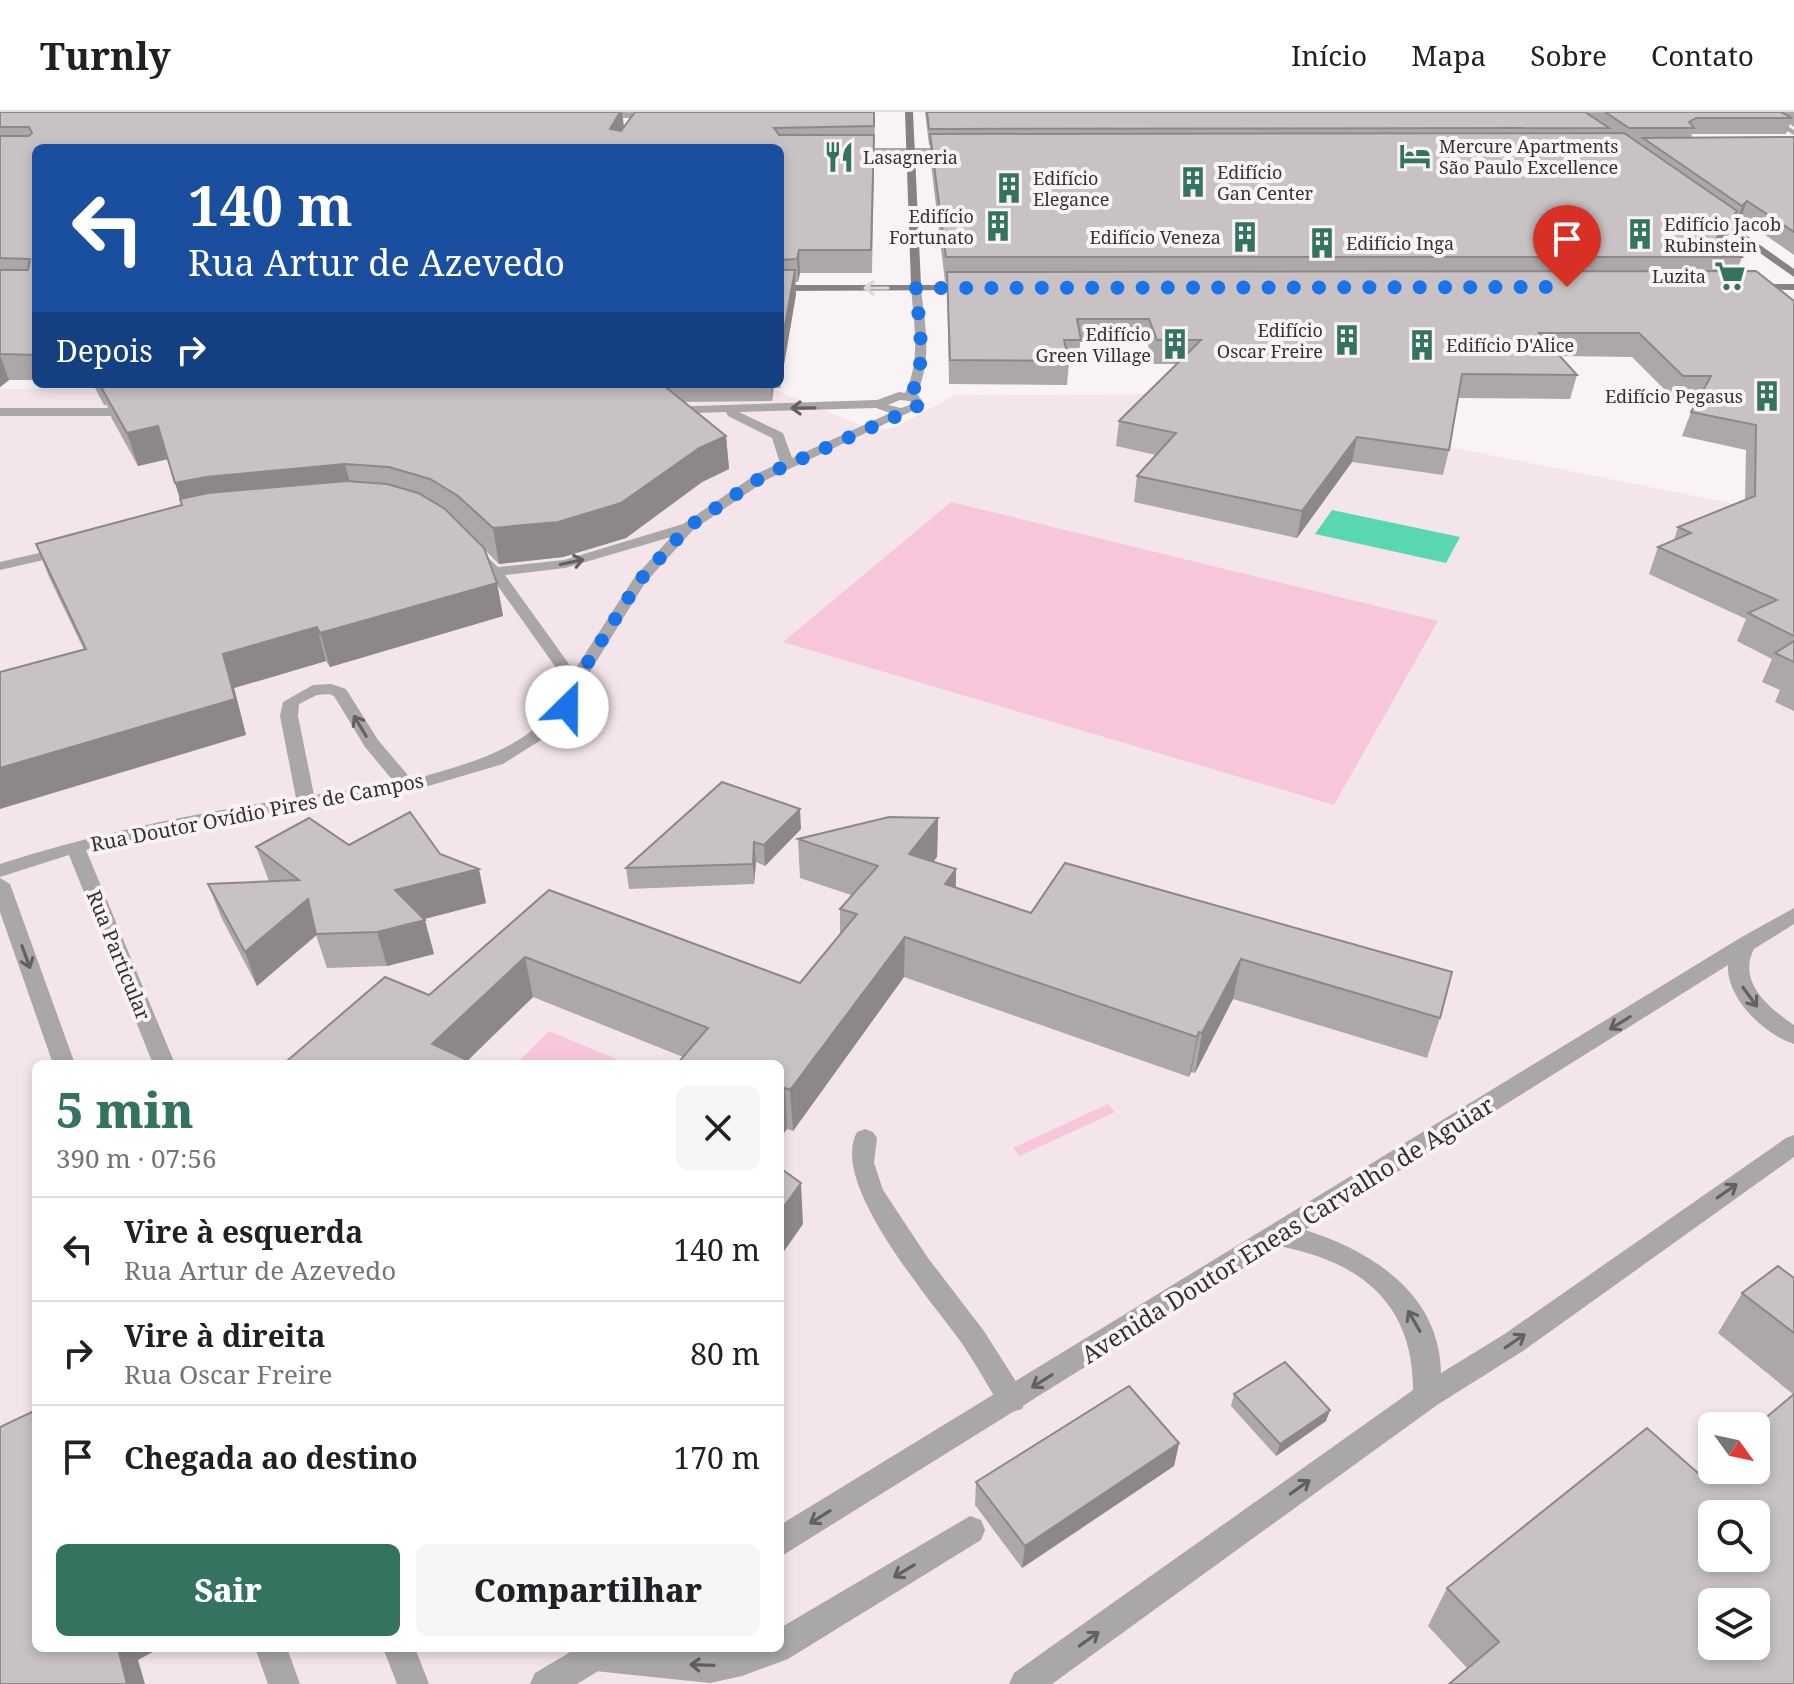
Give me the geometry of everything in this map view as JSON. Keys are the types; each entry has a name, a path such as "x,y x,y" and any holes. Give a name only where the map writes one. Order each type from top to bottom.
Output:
{"street":[{"path":"909,112 920,354 917,386 909,397"},
{"path":"1758,112 1794,136"},
{"path":"1780,139 1794,136"},
{"path":"843,150 962,150"},
{"path":"1700,207 1794,274"},
{"path":"1736,287 1794,287"},
{"path":"784,288 982,288"},
{"path":"646,410 881,404 889,398 909,397 917,400 919,405 902,412 886,409 881,404"},
{"path":"725,410 762,425 778,436 787,464"},
{"path":"0,412 158,412"},
{"name":"Rua Doutor Ovídio Pires de Campos","path":"0,871 75,846 224,814 408,787 497,760 516,749 567,707 575,683 639,581 688,527 736,492 787,464 902,412"},
{"name":"Rua Doutor Ovídio Pires de Campos","path":"495,572 565,564 688,527"},
{"path":"458,536 495,572 575,683"},
{"path":"0,566 74,549"},
{"path":"306,803 289,716 291,702 313,690 331,689 340,693 371,743 408,787"},
{"name":"Rua Particular","path":"75,846 162,1060"},
{"path":"0,884 63,1060"},
{"name":"Avenida Doutor Eneas Carvalho de Aguiar","path":"784,1540 1794,915"},
{"path":"1747,943 1737,963 1742,987 1763,1014 1794,1036"},
{"path":"865,1138 862,1163 872,1193 1012,1400"},
{"path":"1025,1684 1427,1396 1513,1343 1794,1144"},
{"path":"1274,1235 1341,1252 1381,1278 1398,1295 1416,1323 1428,1354 1427,1396"},
{"path":"784,1643 970,1530"},
{"path":"272,1652 284,1684"},
{"path":"401,1652 413,1684"},
{"path":"546,1684 601,1652 710,1667 764,1652"}],"shaded area":[{"path":"0,389 773,389 868,428 880,430 896,427 955,395 1186,394 1794,516 1794,1684 0,1684"},
{"path":"951,502 1438,621 1334,805 783,642"},
{"path":"1332,510 1460,537 1446,563 1315,534"},
{"path":"549,1031 618,1060 520,1060"},
{"path":"1108,1104 1115,1112 1020,1156 1013,1148"}],"building":[{"path":"0,112 620,112 610,129 621,131 635,112 874,112 874,126 774,128 779,135 874,135 871,250 799,250 797,259 784,260 784,144 32,144 32,355 0,354 0,270 28,270 30,259 0,258 0,136 29,136 32,133 29,127 0,127"},
{"path":"927,112 1585,112 1609,128 929,129"},
{"path":"1605,112 1781,112 1792,118 1696,118 1689,122 1694,128 1629,128"},
{"path":"1624,133 1737,211 1717,237 1742,257 946,257 930,134"},
{"path":"1794,137 1794,232 1747,201 1742,206 1643,138"},
{"path":"784,270 795,270 784,331"},
{"path":"1756,271 1794,301 1794,636 1748,613 1777,600 1658,547 1691,533 1678,527 1755,496 1756,425 1691,412 1711,376 1683,376 1639,333 1539,333 1577,375 1462,374 1449,450 1357,437 1302,511 1137,476 1176,433 1119,421 1201,340 1157,340 1149,319 1077,319 1081,340 1064,340 1069,361 950,360 947,272"},
{"path":"102,388 667,388 726,436 699,448 621,503 558,522 493,528 458,496 430,479 389,467 345,464 206,477 175,483 158,426 127,433"},
{"path":"346,481 387,484 418,493 445,509 484,548 497,583 320,633 317,627 223,654 235,699 0,768 0,672 86,649 36,544 182,505 180,499 208,493"},
{"path":"1794,641 1794,662 1775,653"},
{"path":"722,782 800,809 764,845 754,842 753,864 626,868"},
{"path":"410,812 440,854 479,869 395,890 425,920 377,932 316,934 308,899 245,952 208,884 299,880 256,847 309,818 349,845"},
{"path":"889,817 938,818 909,854 956,869 945,884 1031,913 1065,863 1452,972 1440,1018 1241,959 1197,1037 905,937 790,1090 784,1089 784,1060 680,1060 708,1028 525,957 432,1044 467,1060 288,1060 385,977 429,995 549,890 800,983 857,914 840,909 878,866 798,839"},
{"path":"784,1171 801,1183 784,1206"},
{"path":"1778,1266 1794,1278 1794,1333 1742,1293"},
{"path":"1285,1362 1330,1410 1280,1444 1234,1394"},
{"path":"1129,1386 1179,1443 1025,1546 976,1482"},
{"path":"1794,1394 1794,1684 1449,1684 1499,1642 1447,1588 1647,1428 1698,1473 1698,1484 1770,1484 1770,1414"},
{"path":"32,1412 32,1652 119,1652 127,1684 0,1684 0,1427"}],"place":[{"name":"Mercure Apartments São Paulo Excellence","path":"1415,156"},
{"name":"Lasagneria","path":"839,157"},
{"name":"Edifício Gan Center","path":"1193,182"},
{"name":"Edifício Elegance","path":"1009,188"},
{"name":"Edifício Fortunato","path":"998,226"},
{"name":"Edifício Jacob Rubinstein","path":"1640,234"},
{"name":"Edifício Veneza","path":"1245,237"},
{"name":"Edifício Inga","path":"1322,243"},
{"name":"Luzita","path":"1730,276"},
{"name":"Edifício Oscar Freire","path":"1347,340"},
{"name":"Edifício Green Village","path":"1175,344"},
{"name":"Edifício D'Alice","path":"1422,345"},
{"name":"Edifício Pegasus","path":"1767,396"}],"route":[{"path":"567,707 575,683 639,581 688,527 763,476 919,405 917,400 909,397 917,386 920,354 916,288 1567,287"}]}
